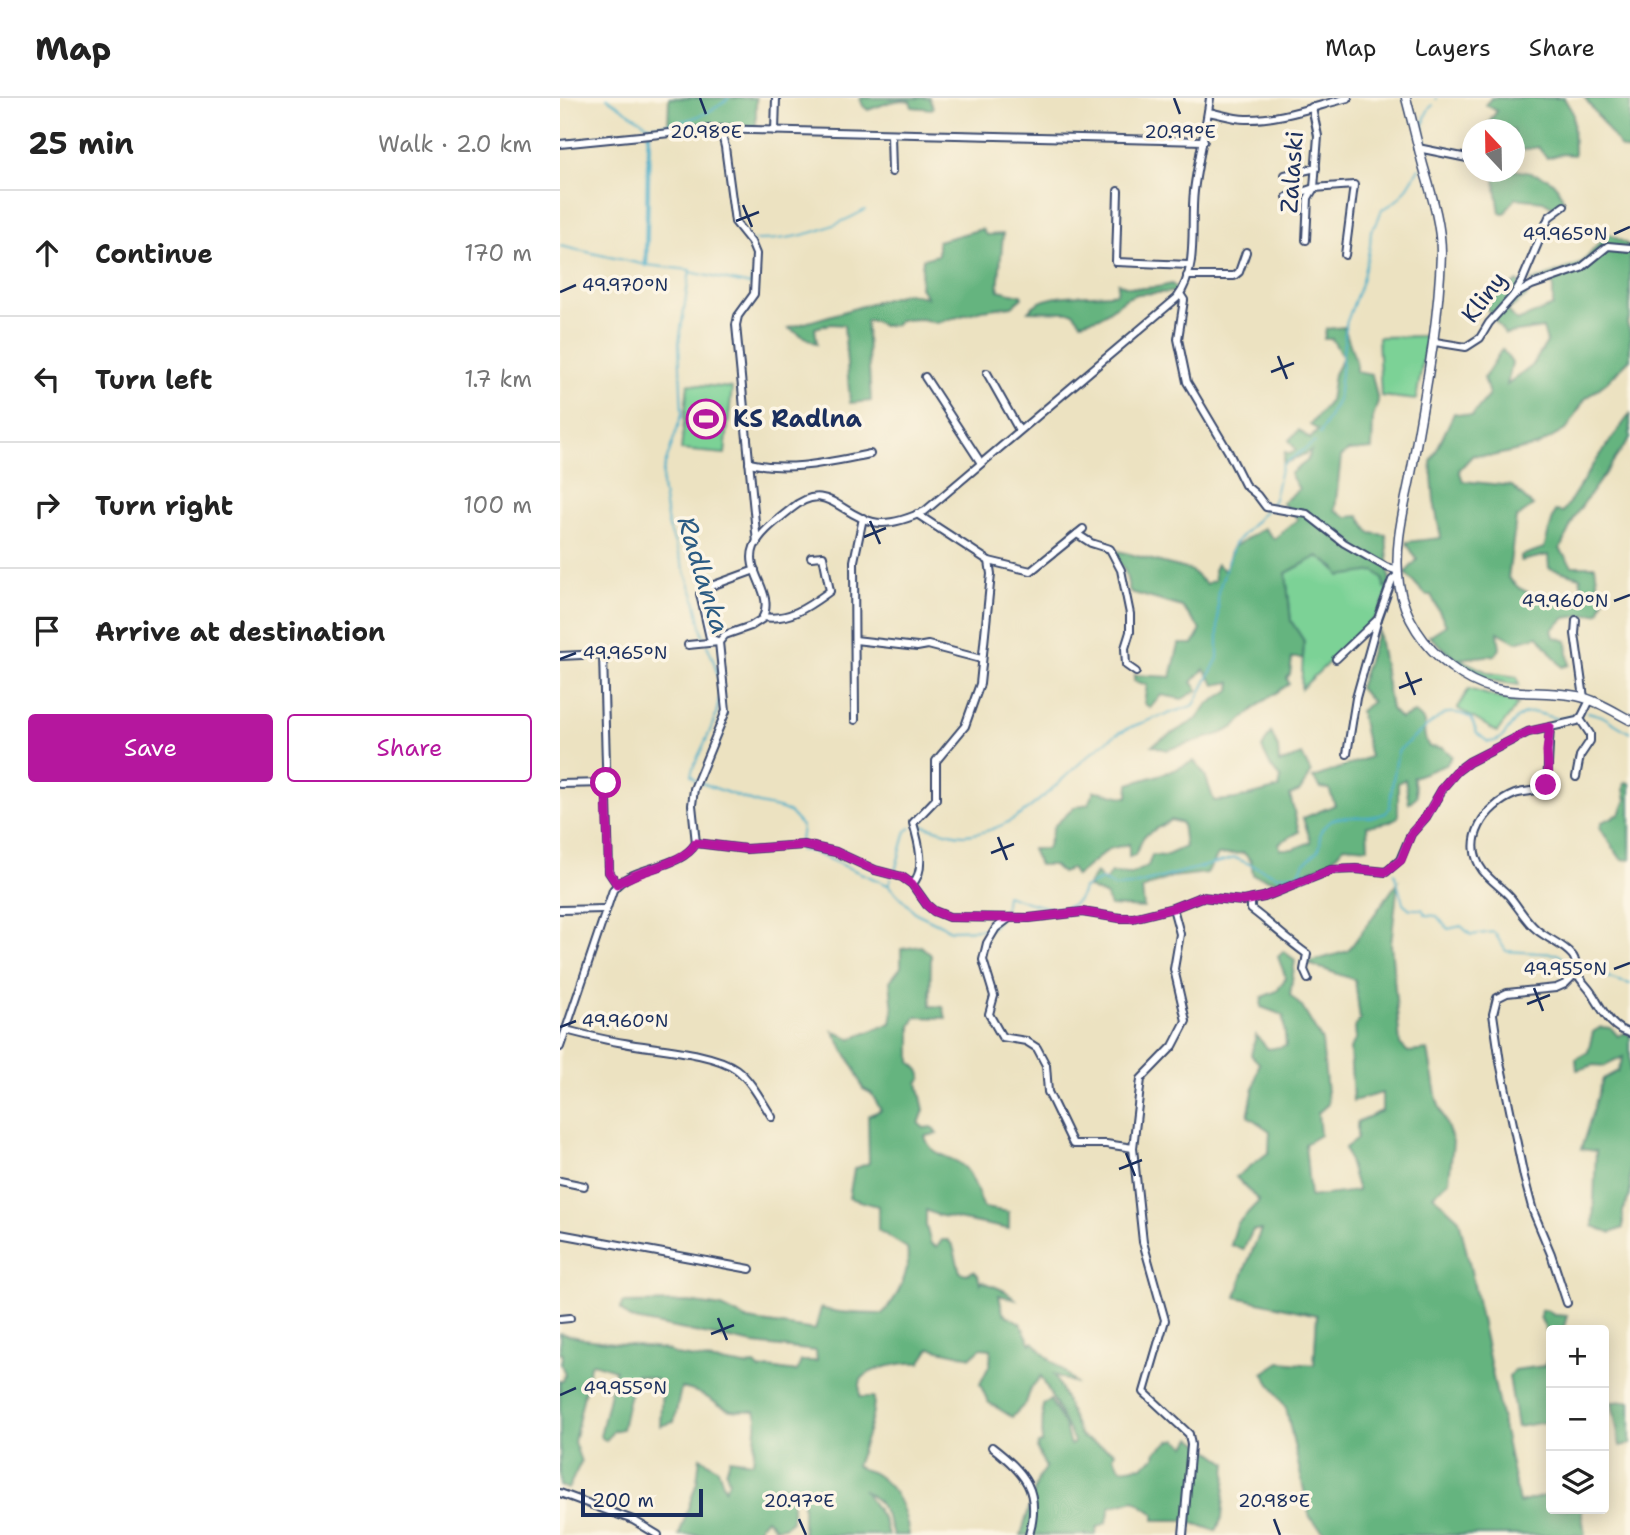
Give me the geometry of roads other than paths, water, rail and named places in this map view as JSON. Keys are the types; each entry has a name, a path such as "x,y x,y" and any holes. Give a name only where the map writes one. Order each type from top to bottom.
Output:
{"main road":[{"path":"1406,98 1432,195 1440,238 1435,342 1399,537 1398,573 1406,608 1420,636 1443,662 1483,686 1502,691 1570,695 1587,699 1630,720"}],"street":[{"path":"775,131 776,98"},
{"path":"757,543 790,510 811,497 828,499 872,522 889,522 917,514 938,500 1180,294 1189,265 1194,194 1210,98"},
{"name":"Zalaski","path":"1306,240 1308,198 1314,188 1318,136 1313,98"},
{"path":"1208,112 1247,119 1285,114 1348,98"},
{"path":"688,645 719,642 725,635 757,624 764,617 766,598 755,570 753,556 757,543 736,325 738,316 754,293 756,254 751,242 735,222 721,130"},
{"path":"560,144 721,130 1204,141"},
{"path":"891,134 892,172"},
{"path":"1418,148 1462,157"},
{"path":"1285,175 1316,168"},
{"path":"1287,197 1314,188 1354,185 1345,255"},
{"path":"1118,191 1116,262 1189,265"},
{"name":"Kliny","path":"1435,342 1466,347 1480,338 1522,281 1545,223 1564,206"},
{"path":"1513,296 1532,285 1581,268 1608,246 1630,248"},
{"path":"1187,276 1234,276 1239,272 1246,252"},
{"path":"1180,294 1184,300 1178,339 1187,382 1245,485 1266,507 1307,514 1344,543 1398,573 1392,580 1378,619 1356,698 1347,754"},
{"path":"987,373 1019,430"},
{"path":"925,377 981,463"},
{"path":"750,463 782,468 826,464 870,454"},
{"path":"917,514 989,561 1031,571 1080,532 1091,543 1110,549 1121,570 1129,614 1126,665 1136,672"},
{"path":"855,720 854,561 863,518"},
{"path":"764,617 779,619 802,610 830,591 823,556 811,557"},
{"path":"912,884 917,878 920,854 913,823 936,799 936,761 965,726 980,684 991,574 989,561"},
{"path":"719,642 710,638 700,594 703,589 755,570"},
{"path":"1336,659 1378,619"},
{"path":"1576,620 1575,634 1587,699 1583,715 1590,734 1590,741 1580,756 1576,777"},
{"path":"855,640 917,647 928,645 981,659"},
{"path":"560,1047 605,909 617,884 632,875 679,857 696,843 692,805 695,784 726,711 719,642"},
{"path":"560,656 623,653 628,656"},
{"path":"603,655 609,872 617,884"},
{"path":"696,843 746,849 800,845 836,852 875,870 902,877 912,884 934,911 949,917 1007,918 1082,912 1133,918 1173,908 1201,897 1243,901 1264,897 1331,870 1386,872 1401,860 1411,834 1457,771 1469,762 1528,732 1567,725 1583,715"},
{"path":"1550,727 1547,751 1549,779 1546,785 1541,789 1516,794 1490,809 1482,820 1474,847 1476,859 1484,872 1511,898 1534,927 1572,954 1576,961 1576,973 1618,1030 1630,1033"},
{"path":"560,784 606,783"},
{"path":"1251,900 1251,909 1307,954 1304,970 1308,979"},
{"path":"1173,908 1180,934 1174,969 1186,1021 1173,1046 1141,1079 1133,1148 1143,1242 1165,1321 1144,1392 1189,1434 1191,1445 1183,1535"},
{"path":"560,910 605,909"},
{"path":"1007,918 996,928 987,943 983,960 994,996 989,1014 1002,1037 1026,1041 1037,1048 1046,1065 1048,1092 1073,1144 1107,1144 1133,1148"},
{"path":"1567,1303 1533,1211 1524,1177 1493,1014 1497,998 1507,993 1556,988 1565,985 1576,973"},
{"path":"560,1020 569,1022"},
{"path":"566,1030 726,1064 744,1077 772,1117"},
{"path":"560,1181 584,1186"},
{"path":"560,1234 750,1269"},
{"path":"560,1319 570,1318"},
{"path":"992,1447 1017,1467 1026,1480 1032,1498 1029,1535"},
{"path":"560,1493 633,1520 658,1535"}],"waterway":[{"path":"607,98 649,126 692,118 729,98"},
{"path":"1424,132 1425,117 1433,105"},
{"path":"646,265 649,126"},
{"path":"1425,137 1427,146"},
{"path":"1320,434 1338,400 1346,324 1362,281 1371,230 1376,225 1382,209 1399,197 1419,168"},
{"path":"753,240 783,239 811,233 865,210"},
{"name":"Radlanka","path":"560,246 646,265 690,270 679,343 682,414 663,471 662,486 668,525 695,599 704,640"},
{"path":"690,272 751,285 752,277"},
{"path":"1270,506 1282,465 1315,442"},
{"path":"916,825 965,835 988,831 1027,810 1114,736 1141,723 1194,705 1218,658 1218,592 1234,544 1267,509"},
{"name":"Radlanka","path":"696,780 691,775 712,727 719,693 719,682 707,645"},
{"path":"1300,871 1319,849 1320,833 1333,820 1386,813 1390,807 1398,752 1444,714 1458,713 1471,718 1477,733 1488,742 1500,739 1517,718 1527,713 1560,719 1582,712"},
{"path":"1588,712 1602,716 1630,733"},
{"name":"Radlanka","path":"701,783 789,812 802,826 799,850 810,851 888,885 916,913 951,930 990,929 998,920"},
{"path":"895,871 906,831 911,828"},
{"name":"Radlanka","path":"1002,916 1006,895 1050,908 1062,908 1079,899 1083,888 1102,880 1115,887 1130,886 1235,858 1278,876 1324,869"},
{"path":"1394,872 1403,903 1410,909 1422,909 1426,915 1437,916 1448,929 1461,926 1471,935 1494,932 1506,951 1557,954 1572,966"},
{"path":"889,884 891,878"},
{"path":"1579,969 1597,971 1630,984"}],"place":[{"name":"KS Radlna","path":"706,419"}]}
